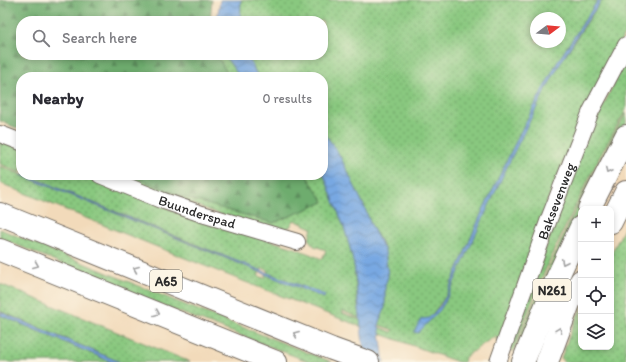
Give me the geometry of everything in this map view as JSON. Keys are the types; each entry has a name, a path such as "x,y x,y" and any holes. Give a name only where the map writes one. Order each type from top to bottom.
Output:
{"main road":[{"path":"591,206 626,136"},
{"path":"614,216 626,192"},
{"name":"A65","path":"0,214 332,349 368,362"},
{"name":"N261","path":"524,358 558,276 578,233"},
{"name":"A65","path":"0,250 276,362"},
{"name":"N261","path":"547,362 571,298 578,286"}],"street":[{"name":"Baksevenweg","path":"500,355 549,219 591,111 626,45"},
{"path":"0,134 16,140"},
{"name":"Buunderspad","path":"112,180 161,200 202,214 297,242"}],"green space":[{"path":"0,0 212,0 210,16 16,16 16,60 219,60 227,72 16,72 16,128 0,121"},
{"path":"241,0 598,0 558,61 482,212 446,296 418,333 445,302 475,233 522,133 562,60 602,0 626,0 626,31 588,104 548,199 499,340 496,339 497,337 495,336 494,339 492,338 465,357 464,362 458,362 285,298 0,183 0,166 16,173 16,180 34,180 260,272 258,276 265,278 266,274 324,297 324,295 267,273 268,270 262,268 261,271 38,180 100,180 179,213 295,248 322,259 326,250 314,246 309,240 312,228 294,220 290,227 283,230 222,215 128,180 142,180 186,198 273,223 324,202 309,180 326,180 344,227 354,265 359,318 343,311 342,313 392,332 393,330 379,325 385,307 385,286 388,276 383,245 372,227 364,206 341,158 328,139 328,72 256,72 250,60 328,60 328,16 240,16"},
{"path":"626,59 626,110 598,160 554,250 513,351 509,350 579,155"},
{"path":"219,60 228,60 236,72 227,72"},
{"path":"626,113 626,124 582,206 578,206 578,214 520,353 515,351 566,230 595,171"},
{"path":"0,139 16,145 16,171 0,164"},
{"path":"142,180 309,180 324,202 273,223 186,198"},
{"path":"626,225 626,362 563,362 563,359 561,358 578,315 578,350 614,350 614,248"},
{"path":"0,229 188,306 332,362 310,362 171,309 0,238"},
{"path":"0,284 190,362 120,362 0,311"},
{"path":"0,315 112,362 0,362"}],"water":[{"path":"220,0 241,0 240,16 218,16"},
{"path":"598,0 602,0 569,49 527,126 445,302 440,310 418,333 414,332 421,319 429,318 440,306 446,296 482,212 520,133 558,61"},
{"path":"228,60 250,60 256,72 236,72"},
{"path":"328,139 341,158 364,206 372,227 385,251 388,276 385,286 385,307 379,325 384,362 365,362 354,265 344,227 326,180 328,180"},
{"path":"33,180 38,180 193,244 325,295 324,298"},
{"path":"0,312 120,362 112,362 0,315"}]}
